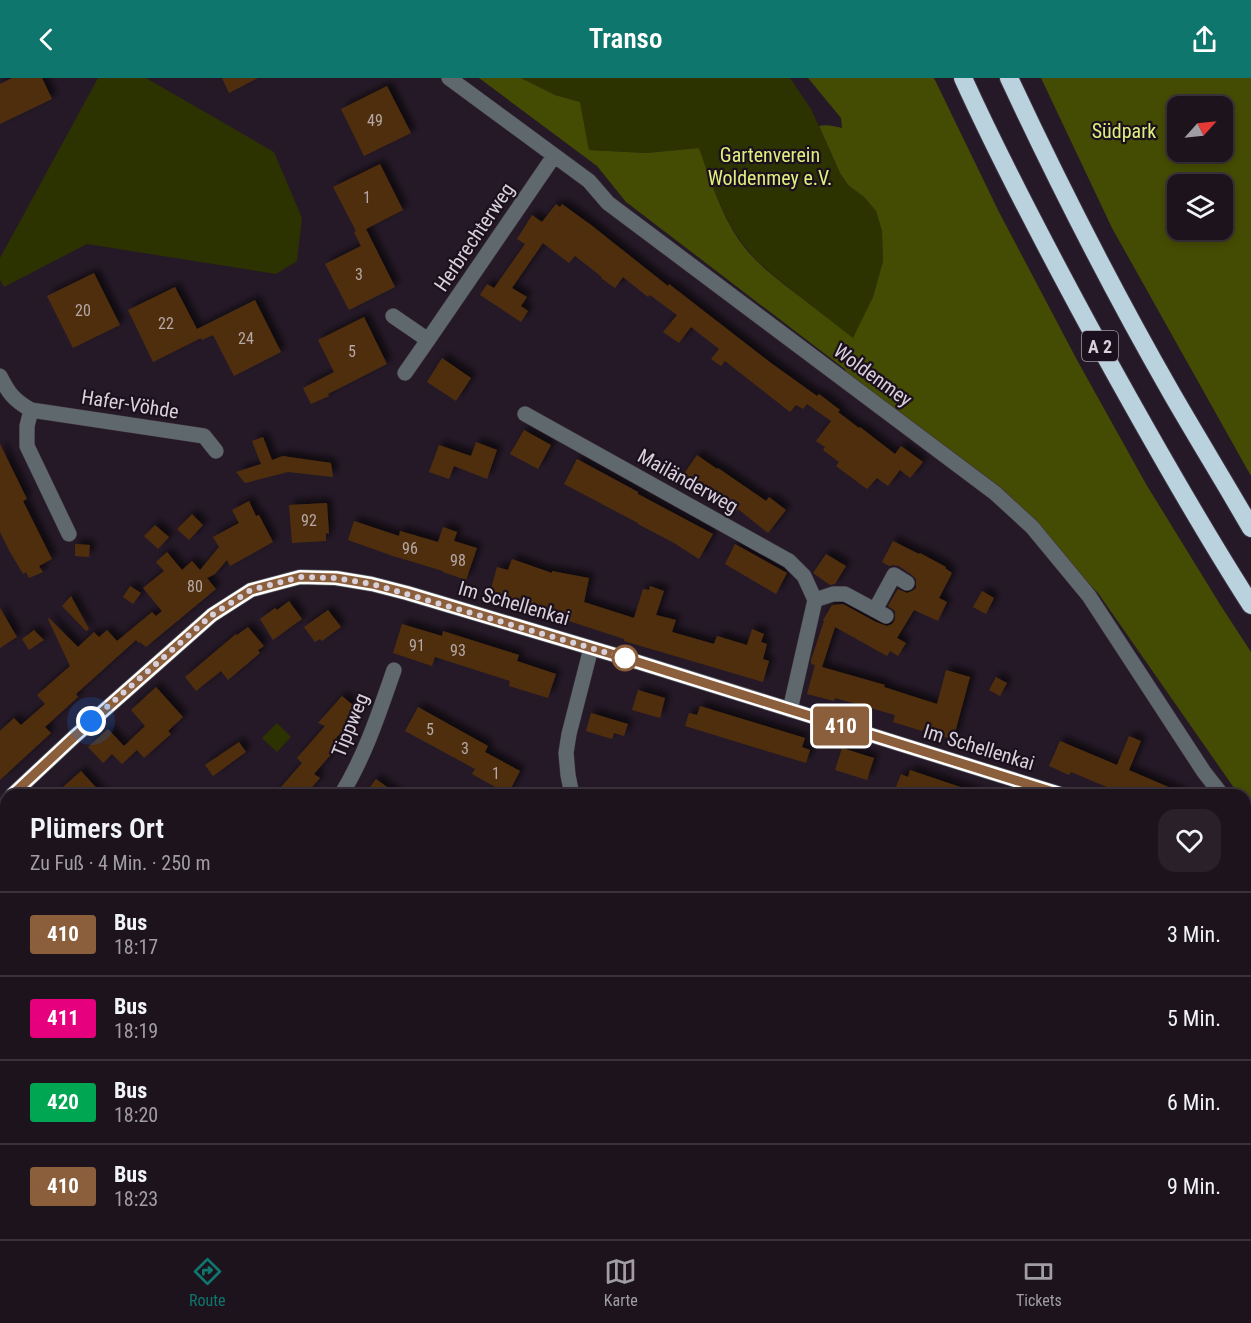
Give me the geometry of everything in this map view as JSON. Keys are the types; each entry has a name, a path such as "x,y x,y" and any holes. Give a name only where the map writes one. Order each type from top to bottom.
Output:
{"highway":[{"name":"A 2","path":"963,78 1059,272 1145,429 1251,605"},
{"name":"A 2","path":"1009,78 1093,248 1172,394 1251,528"}],"street":[{"name":"Woldenmey","path":"449,78 589,181 608,203 995,493 1032,527 1089,596 1217,789"},
{"name":"Herbrechterweg","path":"405,373 554,156"},
{"path":"393,316 428,340"},
{"name":"Hafer-Vöhde","path":"0,376 6,390 15,401 31,410 204,436 216,451"},
{"path":"31,410 27,426 27,446 69,534"},
{"name":"Mailänderweg","path":"525,414 789,561 804,576 815,600"},
{"path":"790,710 815,600 833,594 845,594 880,613 894,575 908,583"},
{"name":"Im Schellenkai","path":"18,789 212,615 251,590 282,580 309,577 336,578 372,584 591,648 1044,789"},
{"path":"571,789 566,753 591,648"},
{"name":"Tippweg","path":"345,789 370,738 394,670"},
{"name":"Woldenmey","path":"1204,772 1208,789"}],"green space":[{"path":"98,78 146,78 274,152 302,218 297,261 276,274 87,244 4,287 0,280 0,258"},
{"path":"479,78 521,78 555,95 580,102 589,150 646,153 699,148 721,207 745,248 775,277 853,338 873,297 883,261 882,231 876,211 864,197 848,185 840,173 819,126 842,128 841,118 808,78 934,78 999,212 1077,360 1146,484 1251,652 1251,789 1235,789 1098,593 1032,527 840,378 846,370 626,202 597,166"},
{"name":"Gartenverein Woldenmey e.V.","path":"521,78 790,78 811,109 840,173 848,185 864,197 876,211 882,231 883,261 873,297 854,339 775,277 746,248 721,207 699,148 646,153 589,150 580,102 555,95"},
{"name":"Südpark","path":"1041,78 1251,78 1251,476 1112,228"},
{"path":"277,723 291,737 277,752 262,738"}],"building":[{"path":"12,78 42,78 52,99 0,124 0,84"},
{"path":"222,78 258,78 229,93"},
{"path":"387,86 411,133 364,156 341,109"},
{"path":"380,164 403,210 366,229 395,287 349,310 325,264 361,246 354,232 356,231 333,187"},
{"path":"556,204 560,207 562,204 591,225 771,363 840,410 831,421 807,404 803,409 796,405 790,412 725,361 721,366 711,359 719,349 691,327 679,343 663,332 677,315 650,295 648,297 623,277 615,288 575,256 569,263 543,243 512,288 527,297 521,306 528,311 521,322 480,295 487,284 494,288 525,244 517,239 532,215 542,222"},
{"path":"94,273 120,325 73,348 47,296"},
{"path":"175,287 197,329 255,300 281,352 234,376 213,335 202,340 201,338 153,362 128,310"},
{"path":"364,317 387,364 311,404 303,388 334,372 318,340"},
{"path":"442,358 471,378 456,401 427,382"},
{"path":"838,412 895,454 901,446 923,462 910,478 900,470 888,486 877,478 867,489 836,466 839,462 823,450 825,447 816,441"},
{"path":"524,430 551,445 538,469 510,454"},
{"path":"263,437 272,460 283,456 331,463 333,477 288,472 245,483 236,472 261,464 252,441"},
{"path":"476,442 497,450 487,479 454,466 449,479 429,472 439,445 471,456"},
{"path":"0,444 27,499 23,501 52,559 39,566 43,572 29,578 26,572 23,574 0,532"},
{"path":"697,455 766,501 769,497 786,510 768,533 738,509 736,512 703,489 701,491 681,478"},
{"path":"577,459 713,534 699,559 638,523 564,484"},
{"path":"249,501 273,542 230,566 227,560 215,574 207,578 216,589 146,647 136,640 76,694 78,697 45,727 51,733 0,780 0,731 14,718 21,725 45,704 37,695 70,666 48,619 78,647 94,632 99,637 107,630 117,641 152,612 156,616 162,611 143,588 164,571 156,562 167,552 182,570 192,561 200,570 219,547 213,537 239,523 232,510"},
{"path":"327,503 329,534 326,533 326,541 292,543 289,505"},
{"path":"192,514 203,525 189,540 177,529"},
{"path":"354,521 399,536 400,531 438,542 443,527 457,532 454,541 477,548 466,580 348,540"},
{"path":"155,525 169,537 158,549 144,536"},
{"path":"893,541 946,567 952,573 939,598 947,602 938,621 914,610 897,638 906,643 898,656 890,651 887,656 835,627 822,667 885,685 884,687 937,704 946,670 970,677 953,740 923,729 922,731 893,722 895,715 835,698 834,701 807,694 815,665 811,664 811,660 823,620 832,605 843,604 887,626 895,620 895,611 888,606 898,589 907,593 916,588 916,579 912,575 899,566 889,566 882,562"},
{"path":"75,544 90,545 89,557 75,556"},
{"path":"735,544 787,573 776,594 725,564"},
{"path":"826,554 846,566 835,584 830,585 813,573"},
{"path":"512,559 552,573 552,571 589,578 584,602 634,618 643,589 649,590 650,586 664,591 656,615 676,620 672,632 714,644 717,636 747,645 752,629 764,634 761,642 767,644 763,659 769,661 763,682 624,641 624,639 489,596 497,567 508,570"},
{"path":"130,586 141,593 133,604 123,597"},
{"path":"982,591 994,598 986,614 973,607"},
{"path":"71,596 89,629 86,631 62,606"},
{"path":"289,601 302,619 273,640 260,619"},
{"path":"0,608 17,637 0,648"},
{"path":"328,610 341,627 322,641 320,639 315,642 304,627"},
{"path":"402,624 442,636 443,631 519,655 517,661 556,674 548,698 509,686 510,681 435,657 432,666 393,653"},
{"path":"248,627 264,646 258,650 260,653 228,680 221,671 196,691 185,677 236,634"},
{"path":"34,630 44,640 29,650 22,639"},
{"path":"996,677 1007,683 1000,696 989,690"},
{"path":"156,687 183,717 168,731 171,734 144,758 137,750 122,764 112,754 103,763 88,747 108,729 124,746 145,726 131,710"},
{"path":"638,690 665,698 660,718 632,710"},
{"path":"342,696 360,711 336,738 341,743 314,774 320,778 310,789 279,789 302,763 297,758 325,726 318,723"},
{"path":"700,706 805,738 802,747 810,750 806,763 685,726 689,713 697,715"},
{"path":"418,707 488,746 485,752 520,771 511,789 499,789 472,774 475,769 405,731"},
{"path":"591,713 628,724 624,736 614,733 612,739 586,731"},
{"path":"1129,736 1141,741 1129,770 1173,789 1112,789 1071,772 1069,775 1049,766 1060,741 1117,765"},
{"path":"239,742 246,752 213,776 205,765"},
{"path":"842,748 874,758 867,780 835,770"},
{"path":"910,770 966,789 902,789 896,787 901,774 908,777"},
{"path":"81,771 98,789 61,789"},
{"path":"376,779 390,789 368,789"}],"bus line":[{"name":"410","path":"18,789 212,615 251,590 300,577 336,578 407,593 625,658 1044,789"}],"route":[{"path":"91,721 212,615 251,590 300,577 336,578 372,584 625,658"}]}
